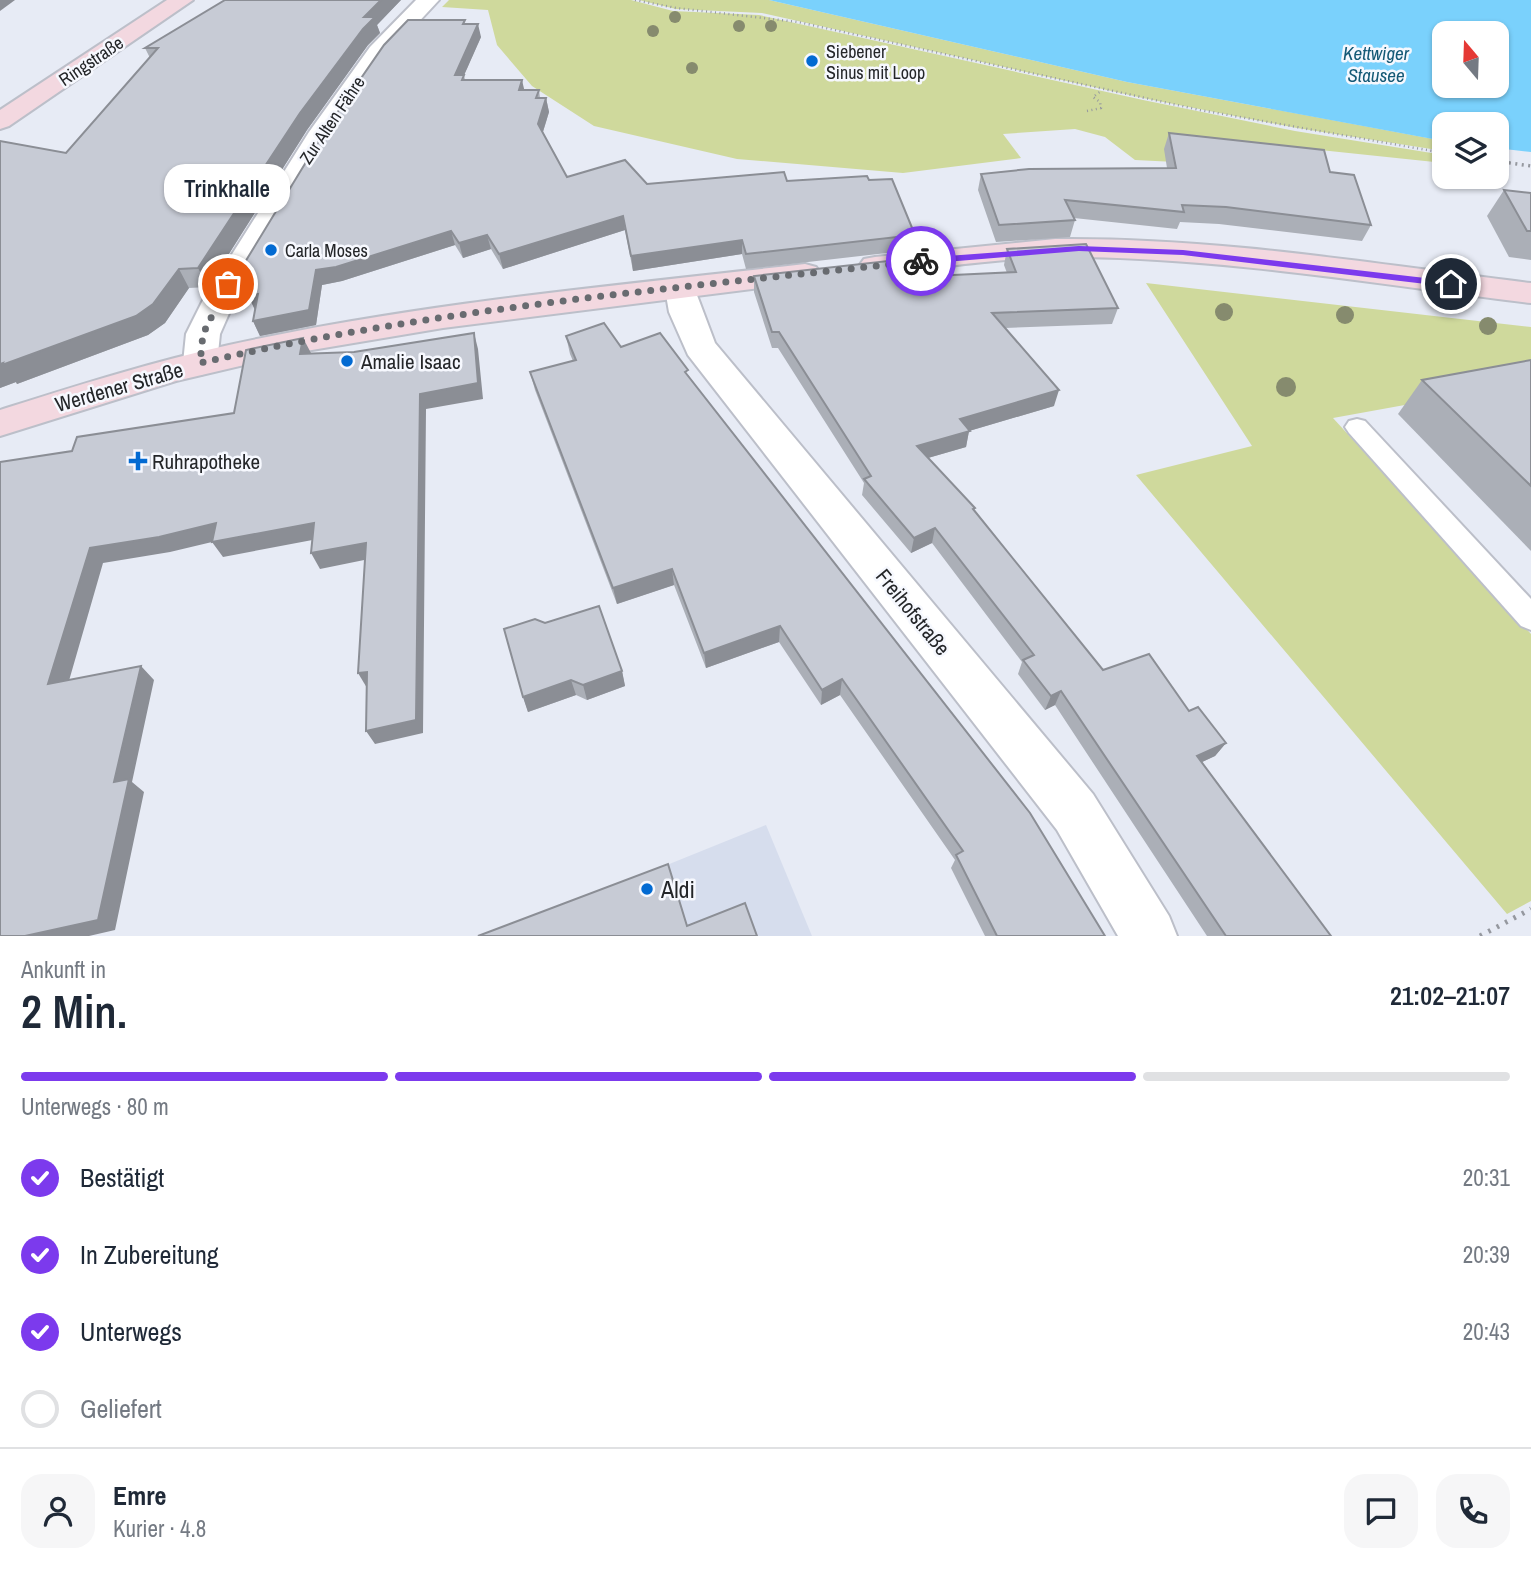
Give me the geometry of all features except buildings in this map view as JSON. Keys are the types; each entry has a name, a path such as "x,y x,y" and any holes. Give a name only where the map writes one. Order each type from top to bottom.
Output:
{"main road":[{"name":"Ringstraße","path":"0,121 182,0"},
{"name":"Werdener Straße","path":"0,423 200,363 342,333 417,321 963,256 1079,248 1183,253 1531,293"}],"street":[{"name":"Zur Alten Fähre","path":"200,363 203,334 218,302 327,124 378,52 428,0"},
{"name":"Freihofstraße","path":"681,289 685,312 700,347 1075,812 1149,936"}],"lane":[{"path":"1357,427 1531,618"}],"path":[{"path":"635,0 678,11 773,17 1102,90 1298,130 1432,151"},
{"path":"1087,111 1101,108 1100,102 1093,97 1102,90"},
{"path":"1509,163 1531,166"},
{"path":"1480,936 1531,909"}],"shaded area":[{"path":"766,825 812,936 491,936"}],"green space":[{"path":"449,0 631,0 673,11 759,15 1143,100 1295,131 1432,153 1432,162 1320,150 1320,169 1135,160 1105,137 1075,129 1003,134 1021,158 903,173 737,159 594,126 532,86 497,45 488,10 442,7"},
{"path":"639,0 769,0 1127,82 1432,139 1432,149 1297,128 1143,98 762,13 676,9"},
{"path":"1146,283 1531,327 1531,382 1333,418 1531,634 1531,901 1507,914 1136,475 1252,446"}],"water":[{"name":"Kettwiger Stausee","path":"769,0 1531,0 1531,152 1509,149 1509,112 1432,112 1432,139 1127,82"}],"way so far":[{"path":"228,284 203,334 200,363 342,333 429,319 921,261"}],"place":[{"name":"Siebener Sinus mit Loop","path":"812,61"},
{"name":"Carla Moses","path":"271,250"},
{"name":"Trinkhalle","path":"228,284"},
{"name":"Amalie Isaac","path":"347,361"},
{"name":"Ruhrapotheke","path":"138,461"},
{"name":"Aldi","path":"647,889"}],"route":[{"path":"921,261 1079,248 1183,253 1451,284"}]}
